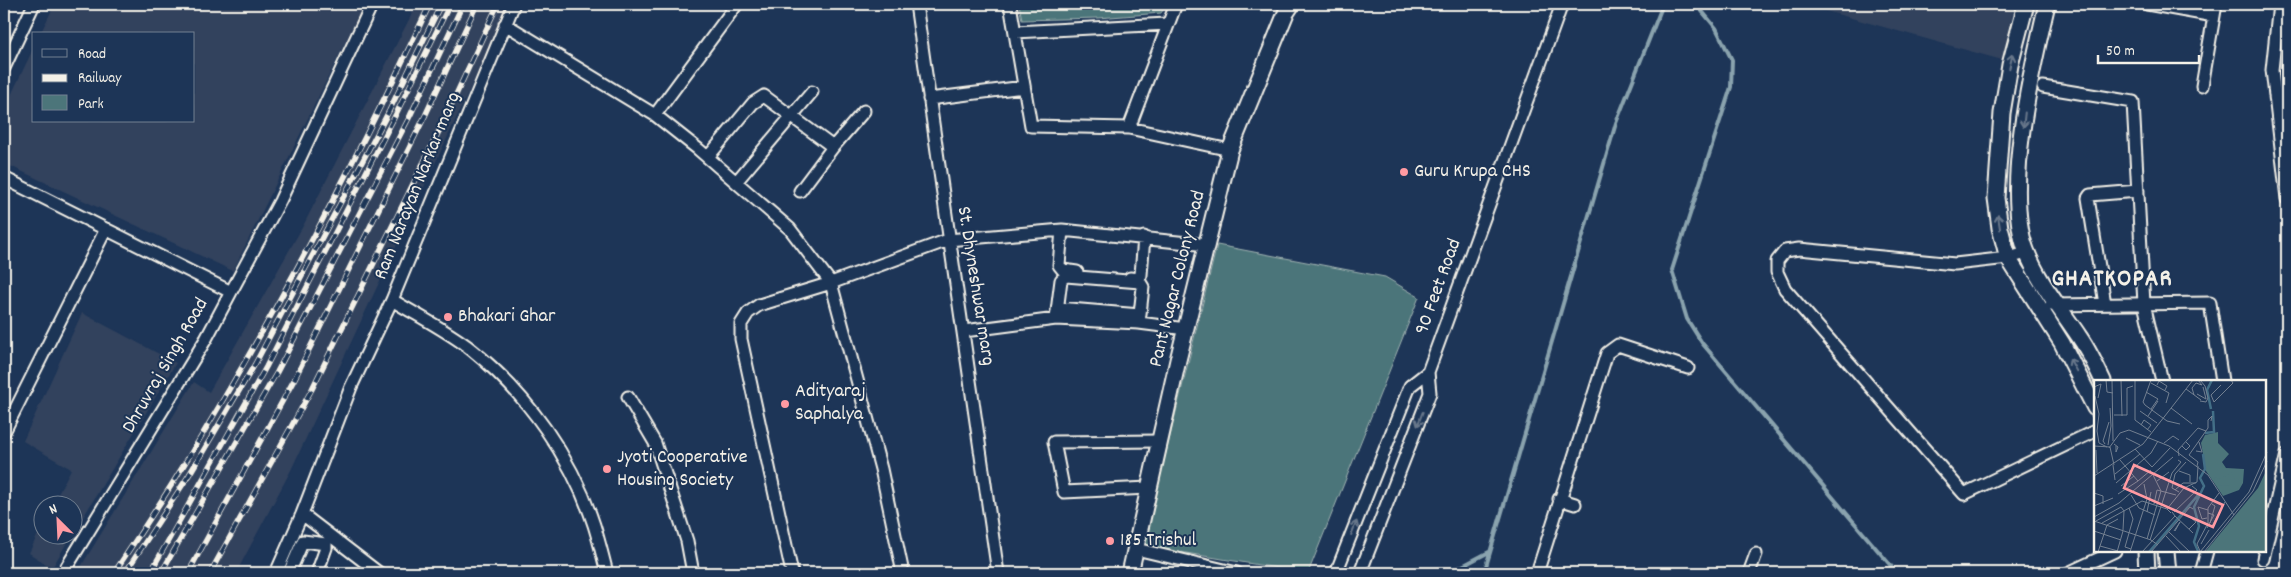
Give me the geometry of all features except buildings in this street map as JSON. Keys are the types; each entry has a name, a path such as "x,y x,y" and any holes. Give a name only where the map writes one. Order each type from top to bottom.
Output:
{"street":[{"path":"4,68 34,4"},
{"path":"231,292 280,201 372,4"},
{"name":"Ram Narayan Narkar marg","path":"514,4 392,300 471,350 514,388 550,435 578,485 594,526 607,573"},
{"path":"655,115 737,4"},
{"name":"St. Dhyneshwar marg","path":"916,4 948,240 964,331 998,573"},
{"path":"1010,4 1031,126 1129,128 1230,150"},
{"path":"1129,128 1176,4"},
{"name":"Pant Nagar Colony Road","path":"1130,573 1186,328 1230,150 1286,13 1292,4"},
{"name":"90 Feet Road","path":"1336,573 1410,386 1428,372 1562,4"},
{"path":"2026,4 2010,65 1998,162 1996,198 2000,228 2008,258 2062,343 2094,406"},
{"path":"2047,4 2032,68 2019,165 2020,230 2028,253 2056,305 2081,339 2102,380"},
{"path":"2147,4 2214,16"},
{"path":"2202,86 2216,4"},
{"path":"2279,4 2272,70 2287,199"},
{"path":"505,24 655,115 708,157 790,229 831,283 881,469 903,573"},
{"path":"1015,32 1167,24"},
{"path":"2043,86 2133,102 2144,304 2162,380"},
{"path":"929,99 1024,87"},
{"path":"736,182 812,92"},
{"path":"708,157 760,98 764,96 791,118 833,147"},
{"path":"800,191 833,147 864,111"},
{"name":"Dhruvraj Singh Road","path":"4,178 231,292 206,339 63,573"},
{"path":"2105,304 2088,198 2090,195 2138,191"},
{"path":"4,432 106,229"},
{"path":"1062,233 1059,265 1064,270 1137,279 1141,275 1144,241"},
{"path":"792,573 741,339 741,324 748,313 759,304 831,283 948,240 1062,233 1207,245"},
{"path":"2028,253 2008,258 1955,264 1799,249 1785,251 1776,261 1776,272 1785,289 1964,494 2094,431"},
{"path":"1057,313 1060,280 1066,276 1140,282 1143,287 1139,319"},
{"path":"276,573 302,514 351,387 392,300"},
{"path":"2037,306 2210,303 2222,380"},
{"path":"964,331 1057,313 1139,319 1186,328"},
{"path":"1537,573 1610,350 1618,345 1688,368"},
{"path":"1360,573 1430,393 1428,372"},
{"path":"628,397 655,443 687,541 693,573"},
{"path":"1149,488 1064,492 1054,442 1160,441"},
{"path":"2266,546 2287,454"},
{"path":"1560,499 1575,504"},
{"path":"302,514 379,573"},
{"path":"289,573 304,541 326,544 317,573"},
{"path":"1136,549 1237,573"},
{"path":"2068,573 2113,552"},
{"path":"2146,552 2147,573"},
{"path":"2166,552 2168,573"},
{"path":"2201,573 2207,552"},
{"path":"2263,559 2265,552"},
{"path":"1749,573 1756,554"}],"shaded area":[{"path":"55,4 364,4 233,271 4,163 4,110 32,51 32,122 195,122 195,32 41,32"},
{"path":"417,4 510,4 291,470 236,573 77,573 194,382 209,392 303,226"},
{"path":"1801,4 2015,4 2002,60"},
{"path":"82,313 176,363 82,519 82,494 58,494 71,469 23,441"},
{"path":"33,544 66,544 52,568 29,553"}],"green space":[{"path":"1019,4 1167,4 1161,13 1098,18 1022,20"},
{"path":"1217,245 1385,277 1419,297 1308,573 1143,546"}],"waterway":[{"path":"1484,573 1616,123 1663,4"},
{"path":"1696,4 1716,28 1732,60 1731,87 1672,270 1687,319 1702,343 1897,573"},
{"path":"1449,573 1489,552"}],"railway":[{"path":"114,573 182,468 249,355 343,181 430,4"},
{"path":"125,573 189,475 255,364 389,111 441,4"},
{"path":"150,573 266,367 397,112 450,4"},
{"path":"161,573 277,372 410,116 463,4"},
{"path":"188,573 294,380 425,116 477,4"},
{"path":"210,573 312,389 442,125 498,4"}],"place":[{"name":"Guru Krupa CHS","path":"1404,172"},
{"name":"Bhakari Ghar","path":"448,317"},
{"name":"Adityaraj Saphalya","path":"785,404"},
{"name":"Jyoti Cooperative Housing Society","path":"607,469"},
{"name":"185 Trishul","path":"1110,541"}],"district":[{"name":"GHATKOPAR","path":"2112,280"}]}
